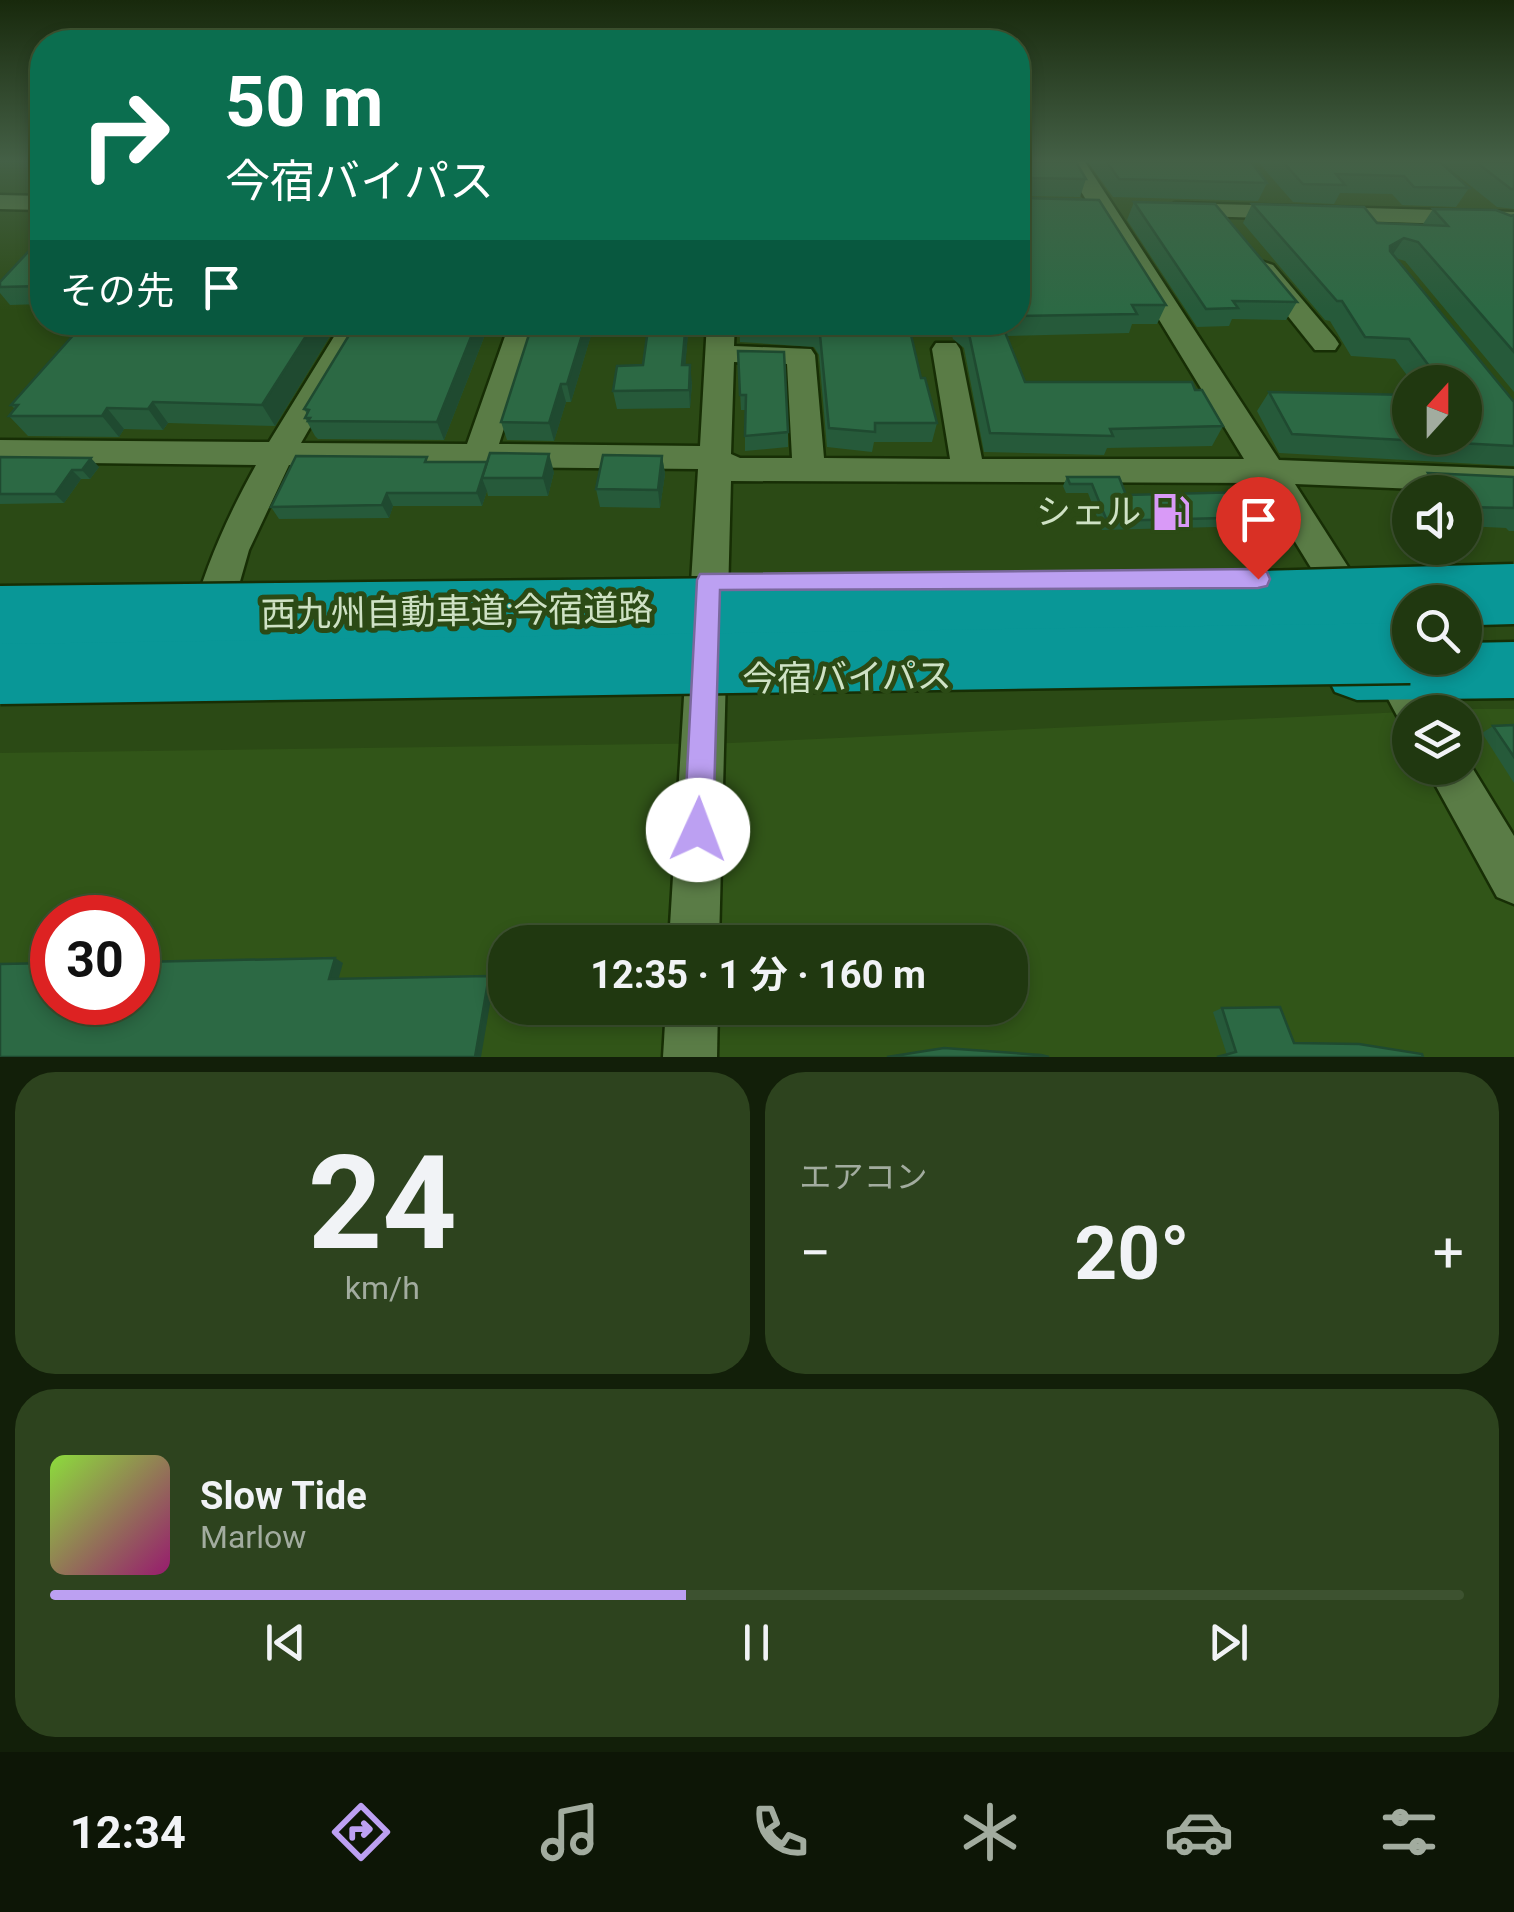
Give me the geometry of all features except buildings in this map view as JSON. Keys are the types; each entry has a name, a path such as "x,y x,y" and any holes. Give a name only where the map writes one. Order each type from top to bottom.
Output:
{"highway":[{"path":"0,592 708,580 1337,579 1514,574"},
{"name":"西九州自動車道;今宿道路","path":"0,616 1190,603 1514,594"},
{"path":"1482,651 1514,650"},
{"name":"今宿バイパス","path":"0,693 704,680 1407,679 1514,670"},
{"name":"西九州自動車道;今宿道路","path":"0,674 1407,679"}],"street":[{"path":"1103,211 1337,579 1407,679"},
{"path":"1216,211 1324,344"},
{"path":"1227,211 1502,219 1514,243"},
{"path":"198,688 215,588 280,453 349,335"},
{"path":"480,456 520,335"},
{"path":"695,925 712,458 721,335"},
{"path":"946,349 968,470"},
{"path":"721,354 801,355 810,470"},
{"path":"0,450 712,458 734,470 1269,471 1514,482"},
{"path":"1458,785 1514,880"},
{"path":"690,1057 691,1025"}],"shaded area":[{"path":"1482,709 1514,709 1514,1057 0,1057 0,753 731,743 1392,713 1392,785 1482,785"}],"place":[{"name":"シェル","path":"1171,512"}],"route":[{"path":"698,830 708,580 1258,579"}]}
